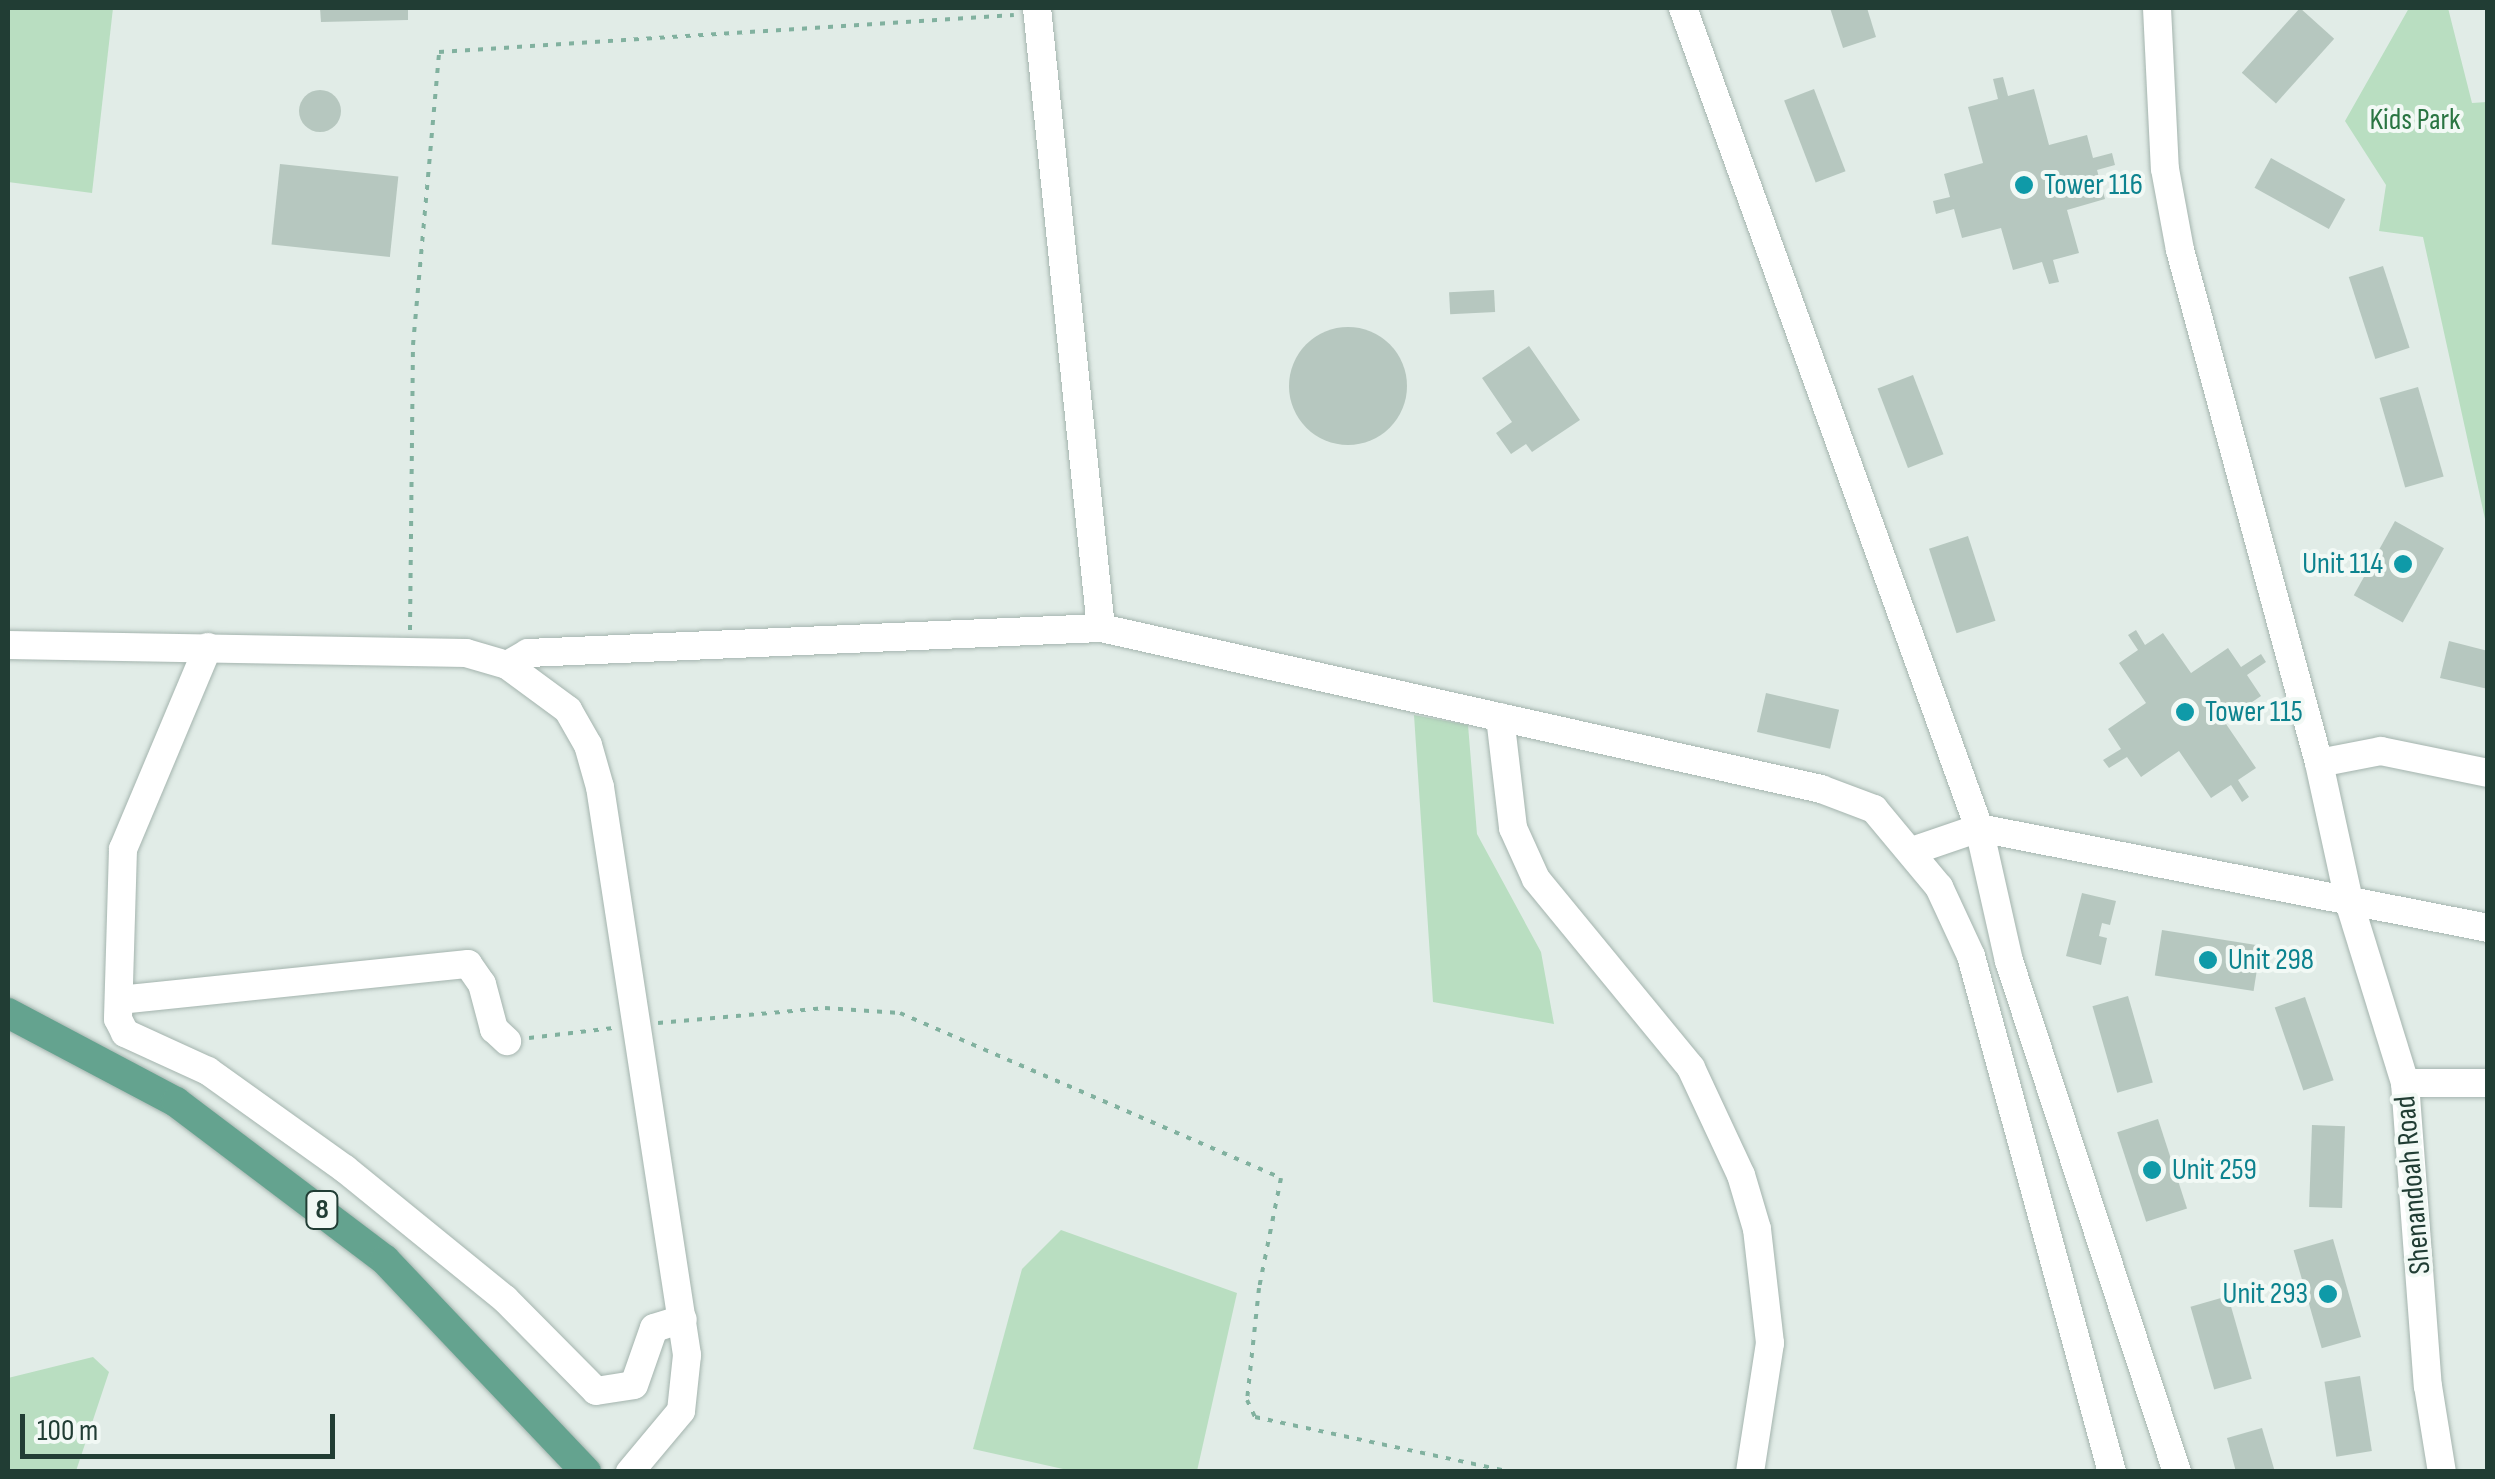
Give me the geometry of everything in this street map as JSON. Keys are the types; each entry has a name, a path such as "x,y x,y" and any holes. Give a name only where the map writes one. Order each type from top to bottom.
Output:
{"main road":[{"name":"8","path":"8,1013 176,1102 386,1260 586,1472"}],"street":[{"path":"1683,8 1979,828 2009,960 2177,1472"},
{"name":"Shenandoah Road","path":"2156,8 2165,169 2180,250 2319,763 2350,905 2404,1083 2428,1386 2442,1472"},
{"path":"1037,10 1101,628"},
{"path":"507,664 528,653 1101,628 1821,789 1874,809 1939,887 1971,956 2112,1472"},
{"path":"8,645 466,653 507,664 568,710 588,745 640,1025 684,1319 688,1382 681,1411 630,1472"},
{"path":"208,647 123,849 119,1000 126,1033 208,1071 345,1169 505,1299 596,1391 634,1385 654,1328 684,1319"},
{"path":"1500,717 1513,828 1536,879 1691,1068 1740,1175 1757,1228 1770,1343 1750,1472"},
{"path":"2319,763 2381,751 2488,773"},
{"path":"1912,852 1979,828 2350,905 2488,928"},
{"path":"119,1000 468,964 482,984 494,1029 508,1041"},
{"path":"2404,1083 2488,1083"}],"path":[{"path":"410,650 413,345 439,52 1037,10"},
{"path":"508,1041 825,1008 900,1013 1281,1178 1259,1288 1247,1400 1255,1418 1512,1472"}],"green space":[{"path":"8,8 113,8 92,193 8,182"},
{"name":"Kids Park","path":"2409,8 2448,8 2472,103 2487,102 2487,528 2423,237 2379,231 2386,185 2345,121"},
{"path":"1414,715 1468,725 1477,834 1541,952 1554,1024 1433,1002"},
{"path":"1061,1230 1237,1293 1197,1471 1072,1471 973,1449 1022,1269"},
{"path":"93,1357 109,1372 76,1471 8,1471 8,1378"}],"building":[{"path":"320,8 408,8 408,20 321,22"},
{"path":"1830,8 1867,8 1876,37 1843,48"},
{"path":"2300,8 2334,39 2276,103 2242,73"},
{"name":"Tower 116","path":"2003,77 2008,96 2034,89 2049,145 2087,135 2093,158 2112,153 2115,165 2097,170 2105,199 2067,210 2079,253 2053,260 2059,282 2049,284 2042,262 2013,270 2001,228 1962,238 1954,209 1936,214 1933,201 1950,197 1944,174 1983,163 1968,107 1998,99 1993,79"},
{"path":"1814,89 1846,171 1816,183 1784,100"},
{"path":"320,90 335,96 341,111 335,126 320,132 305,126 299,111 305,96"},
{"path":"2271,158 2345,199 2329,229 2255,188"},
{"path":"280,164 398,176 390,257 272,245"},
{"path":"2383,266 2410,348 2375,359 2349,277"},
{"path":"1494,290 1495,312 1450,314 1449,292"},
{"path":"1348,327 1370,332 1390,344 1402,364 1407,386 1402,408 1390,428 1370,440 1348,445 1326,440 1306,428 1294,408 1289,386 1294,364 1306,344 1326,332"},
{"path":"1529,346 1580,420 1532,452 1526,444 1511,454 1496,433 1512,422 1482,378"},
{"path":"1913,375 1943,454 1908,468 1878,389"},
{"path":"2418,387 2444,476 2405,487 2380,398"},
{"name":"Unit 114","path":"2395,521 2444,548 2403,622 2354,595"},
{"path":"1968,536 1996,621 1957,633 1929,549"},
{"name":"Tower 115","path":"2136,630 2145,645 2163,633 2191,673 2228,648 2241,667 2261,654 2266,662 2247,675 2261,696 2224,721 2256,768 2238,780 2249,797 2242,802 2231,785 2211,798 2179,751 2141,777 2127,757 2109,768 2103,760 2121,749 2108,729 2146,703 2119,663 2138,650 2128,635"},
{"path":"2449,641 2488,651 2488,689 2440,678"},
{"path":"1766,693 1839,710 1830,749 1757,732"},
{"path":"2082,893 2116,901 2110,925 2102,923 2099,936 2107,938 2101,965 2066,956"},
{"name":"Unit 298","path":"2162,930 2261,946 2254,991 2155,975"},
{"path":"2128,996 2153,1083 2117,1093 2092,1006"},
{"path":"2305,997 2334,1080 2303,1091 2275,1007"},
{"name":"Unit 259","path":"2158,1119 2187,1208 2146,1222 2117,1132"},
{"path":"2312,1125 2345,1126 2342,1208 2309,1207"},
{"name":"Unit 293","path":"2333,1239 2361,1337 2322,1348 2294,1250"},
{"path":"2228,1296 2252,1379 2214,1389 2191,1307"},
{"path":"2360,1376 2372,1451 2336,1457 2324,1382"},
{"path":"2262,1428 2275,1472 2236,1472 2227,1438"}],"place":[{"name":"Tower 116","path":"2024,185"},
{"name":"Unit 114","path":"2403,564"},
{"name":"Tower 115","path":"2185,712"},
{"name":"Unit 298","path":"2208,960"},
{"name":"Unit 259","path":"2152,1170"},
{"name":"Unit 293","path":"2328,1294"}]}
